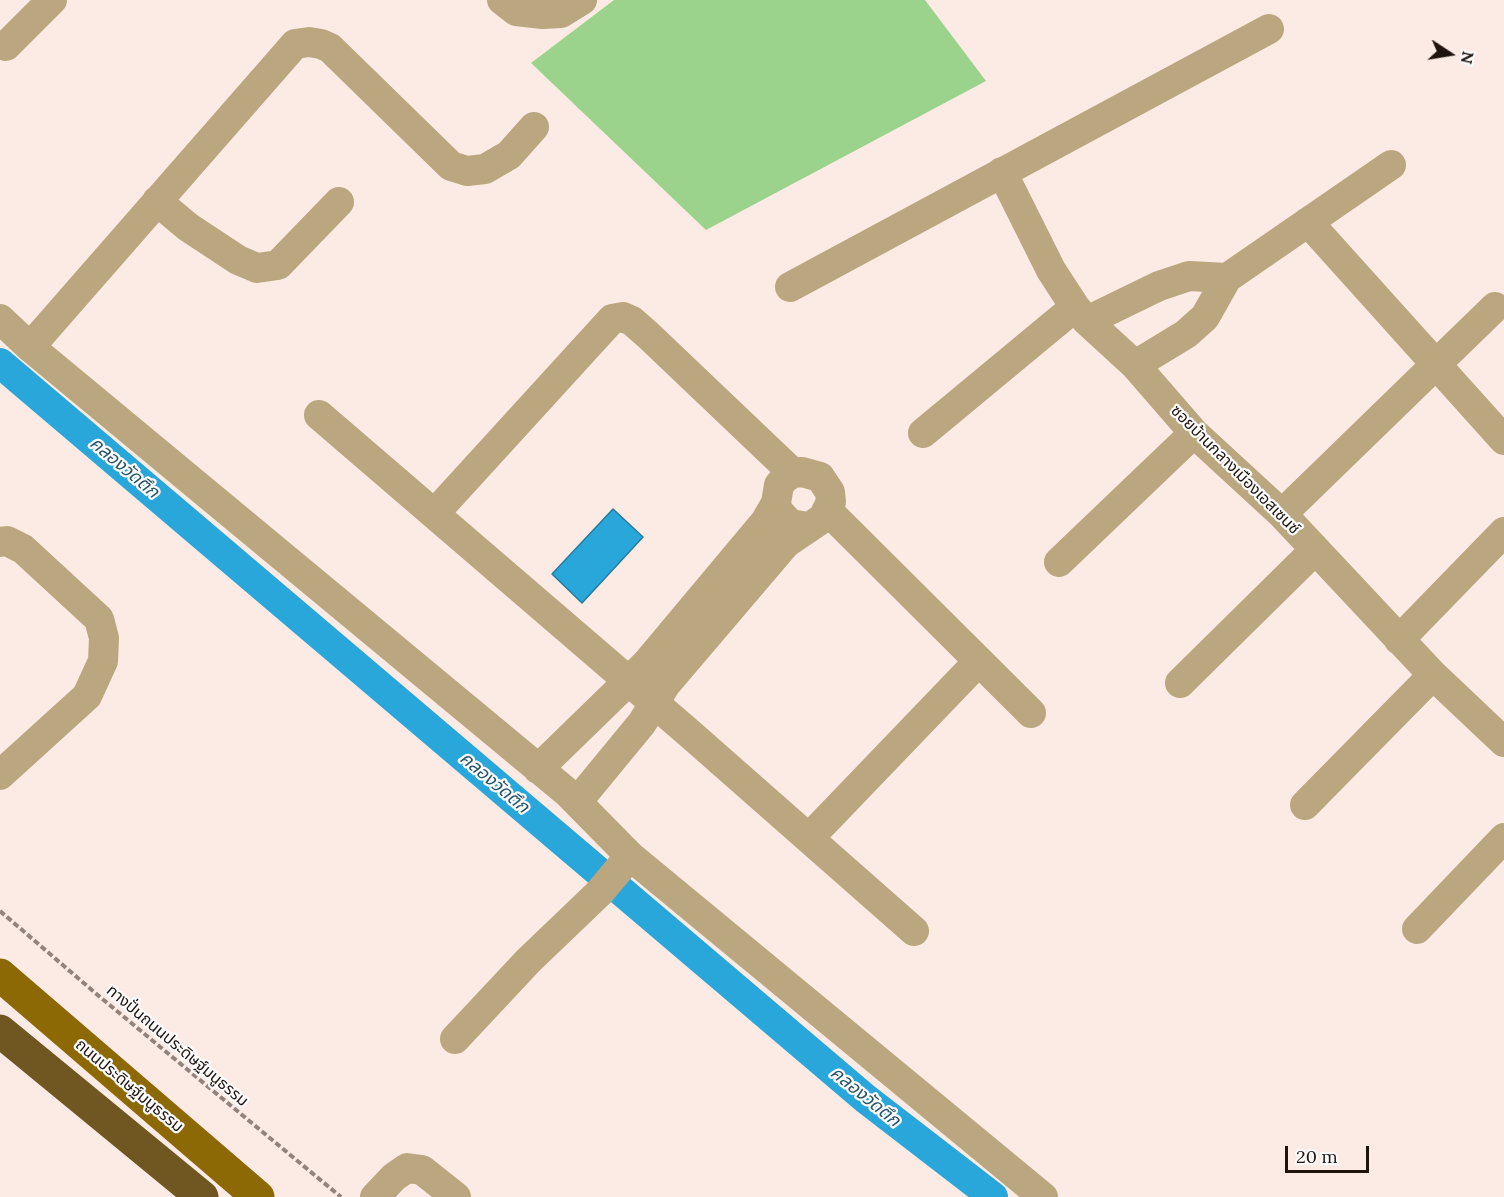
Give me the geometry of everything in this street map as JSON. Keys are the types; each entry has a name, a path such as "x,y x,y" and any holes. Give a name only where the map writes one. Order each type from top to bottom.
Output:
{"highway":[{"path":"0,1031 202,1197"}],"main road":[{"name":"ถนนประดิษฐ์มนูธรรม","path":"0,975 258,1197"}],"street":[{"path":"6,46 52,0"},
{"path":"502,0 516,11 543,14 561,13 582,0"},
{"path":"790,287 1269,29"},
{"path":"30,346 295,44 309,42 330,48 451,166 467,171 485,169 509,155 534,127"},
{"path":"1135,365 1186,334 1205,317 1227,278 1391,165"},
{"name":"ซอยบ้านกลางเมืองเอสเซนซ์","path":"1002,172 1051,270 1081,314 1135,365 1194,433 1282,514 1433,675 1504,742"},
{"path":"157,201 188,227 238,260 257,268 278,265 339,202"},
{"path":"1308,222 1504,440"},
{"path":"923,433 1081,314 1189,276 1227,278"},
{"path":"1282,514 1495,307"},
{"path":"434,514 612,319 623,316 648,335 793,473"},
{"path":"0,319 577,802 616,874 1043,1197"},
{"path":"319,415 628,680 914,931"},
{"path":"1059,562 1194,433"},
{"path":"538,769 647,663 765,522 776,503 779,485 785,478 802,471 820,477 830,492 831,502 818,519 786,543 666,684 642,723 577,802"},
{"path":"776,503 778,511 790,524 818,519"},
{"path":"818,519 979,661 1030,713"},
{"path":"1399,640 1504,532"},
{"path":"0,542 6,541 23,549 99,619 104,639 103,661 87,696 0,775"},
{"path":"1180,683 1315,550"},
{"path":"809,838 979,661"},
{"path":"1305,805 1433,675"},
{"path":"1417,929 1504,838"},
{"path":"455,1039 528,961 616,874"},
{"path":"375,1197 394,1177 407,1168 422,1170 456,1197"}],"path":[{"name":"ทางปั่นถนนประดิษฐ์มนูธรรม","path":"0,911 341,1197"}],"green space":[{"path":"614,0 925,0 986,81 706,230 531,63"}],"water":[{"path":"613,509 643,537 582,603 552,574"}],"waterway":[{"name":"คลองวัดตึก","path":"0,363 866,1099 993,1197"}]}
